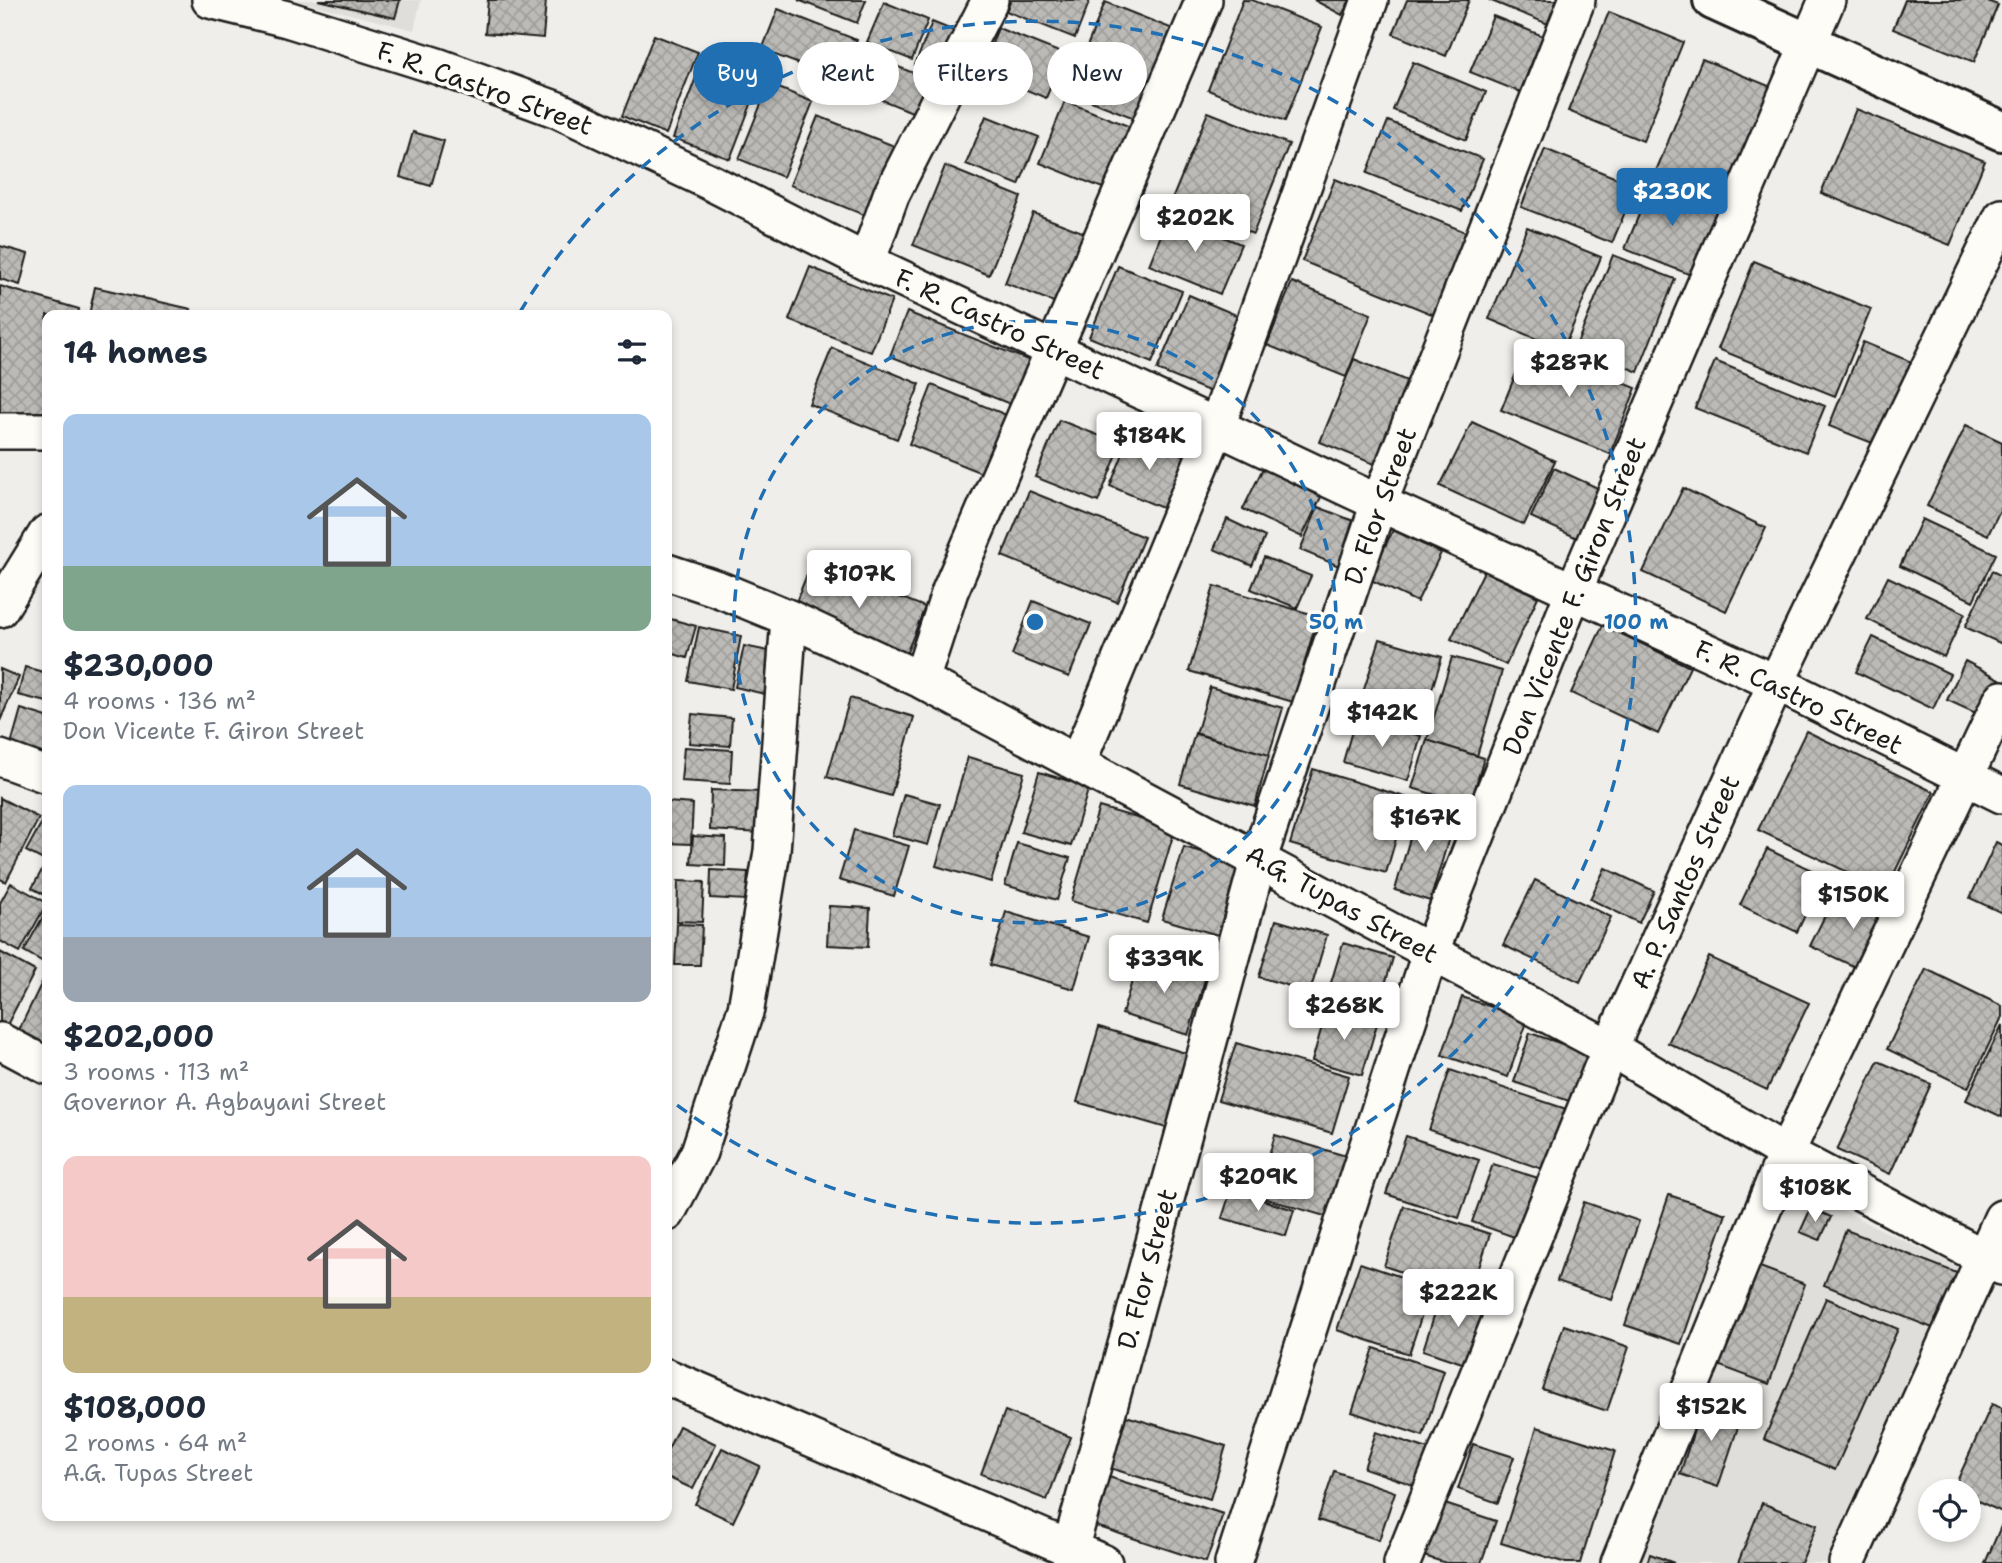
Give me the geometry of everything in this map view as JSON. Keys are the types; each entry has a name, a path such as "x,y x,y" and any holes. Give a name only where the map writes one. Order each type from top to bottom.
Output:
{"main road":[{"path":"1713,0 2002,131"}],"street":[{"name":"F. R. Castro Street","path":"211,0 287,19 424,62 558,110 708,181 867,262 1573,593 1776,683 2002,795"},
{"path":"867,262 891,195 990,0"},
{"path":"921,680 950,591 1205,0"},
{"path":"1078,762 1217,426 1370,0"},
{"name":"D. Flor Street","path":"1070,1550 1259,858 1379,503 1577,0"},
{"name":"Don Vicente F. Giron Street","path":"1233,1563 1430,953 1573,593 1827,0"},
{"name":"A. P. Santos Street","path":"1402,1563 1610,1048 1776,683 2002,217"},
{"path":"0,431 42,431"},
{"path":"0,609 42,541"},
{"name":"A.G. Tupas Street","path":"672,574 719,589 789,618 921,680 1259,858 1430,953 1610,1048 1786,1153 1993,1262"},
{"path":"672,1203 699,1152 746,1009 772,851 789,618"},
{"path":"1619,1563 1786,1153 2002,699"},
{"path":"0,758 42,773"},
{"path":"0,1041 42,1063"},
{"path":"1847,1563 1993,1262 2002,1218"},
{"path":"672,1379 1104,1563"}],"shaded area":[{"path":"294,0 421,0 414,30"},
{"path":"1783,1182 1967,1271 1830,1563 1632,1563"}],"building":[{"path":"318,0 400,0 395,18"},
{"path":"488,0 546,0 543,38 485,33"},
{"path":"798,0 866,0 857,23"},
{"path":"1011,0 1090,0 1075,38 1006,11"},
{"path":"1243,0 1252,0 1322,27 1285,121 1208,90"},
{"path":"1314,0 1350,0 1342,15"},
{"path":"1407,0 1469,0 1446,56 1393,34"},
{"path":"1489,0 1557,0 1548,24"},
{"path":"1905,0 1985,0 1998,5 1974,62 1893,29"},
{"path":"884,2 928,20 919,42 913,42 912,60 899,55 899,42 867,42"},
{"path":"1105,2 1178,31 1154,90 1147,87 1147,42 1089,42"},
{"path":"778,9 857,40 797,42 797,63 783,58 783,42 765,42"},
{"path":"1609,12 1683,42 1643,141 1568,111"},
{"path":"1493,16 1543,36 1520,92 1470,72"},
{"path":"932,22 957,32 953,42 924,42"},
{"path":"998,28 1047,47 1046,98 1033,93 1033,42 992,42"},
{"path":"654,35 693,50 693,65 666,134 622,116"},
{"path":"1702,59 1774,88 1729,200 1656,171"},
{"path":"1413,62 1486,92 1466,140 1393,110"},
{"path":"899,67 913,73 913,105 921,105 917,114 894,105 899,105"},
{"path":"693,85 693,105 751,105 730,159 673,138"},
{"path":"1147,87 1154,90 1142,121 1101,105 1147,105"},
{"path":"783,90 797,95 797,105 812,105 783,177 739,159 761,105 783,105"},
{"path":"1063,105 1075,105 1141,131 1115,193 1040,163"},
{"path":"1856,109 1985,161 1950,245 1821,193"},
{"path":"1208,112 1289,144 1253,234 1171,202"},
{"path":"818,116 897,147 869,217 790,185"},
{"path":"986,116 1039,137 1019,185 966,164"},
{"path":"1388,121 1483,159 1462,211 1367,173"},
{"path":"413,132 444,141 431,186 400,177"},
{"path":"1545,149 1636,186 1612,243 1521,207"},
{"path":"945,166 1021,197 989,275 913,245"},
{"path":"1335,179 1473,235 1439,317 1302,261"},
{"path":"1653,180 1719,206 1691,275 1625,249"},
{"path":"1033,213 1085,233 1056,303 1005,283"},
{"path":"1169,215 1241,244 1220,294 1149,265"},
{"path":"1527,227 1601,257 1563,350 1489,319"},
{"path":"0,246 28,254 20,285 0,279"},
{"path":"1613,255 1675,279 1638,372 1576,346"},
{"path":"1754,261 1871,309 1835,396 1718,349"},
{"path":"1118,266 1182,291 1152,363 1089,337"},
{"path":"810,267 892,300 871,352 789,320"},
{"path":"1292,282 1371,314 1346,377 1267,345"},
{"path":"0,286 79,309 42,310 42,425 0,413"},
{"path":"95,287 191,309 191,310 90,310"},
{"path":"1189,295 1241,317 1211,392 1157,370"},
{"path":"907,312 1033,362 1015,406 890,356"},
{"path":"1863,342 1914,363 1880,446 1829,426"},
{"path":"1528,344 1636,388 1610,454 1501,410"},
{"path":"832,348 920,384 897,439 809,404"},
{"path":"1354,359 1412,383 1379,466 1320,442"},
{"path":"1715,361 1825,406 1806,452 1695,408"},
{"path":"932,385 1014,418 989,476 909,444"},
{"path":"1059,420 1121,444 1098,502 1035,477"},
{"path":"1472,422 1555,461 1524,525 1440,486"},
{"path":"1966,425 2002,442 2002,506 1988,535 1927,506"},
{"path":"1131,434 1189,457 1167,510 1110,486"},
{"path":"1263,468 1321,497 1302,537 1243,509"},
{"path":"1554,468 1611,494 1588,543 1531,517"},
{"path":"1683,488 1766,528 1726,611 1643,572"},
{"path":"1029,491 1144,537 1117,602 1002,556"},
{"path":"1318,507 1364,525 1346,569 1300,550"},
{"path":"1227,519 1265,537 1252,566 1214,549"},
{"path":"1922,519 1996,554 1973,601 1900,566"},
{"path":"1393,530 1441,553 1417,602 1369,579"},
{"path":"1264,557 1311,576 1297,608 1251,589"},
{"path":"812,562 925,607 905,657 792,612"},
{"path":"1484,571 1538,597 1506,665 1451,639"},
{"path":"1992,571 2002,576 2002,644 1965,627"},
{"path":"1888,577 1965,613 1944,657 1867,619"},
{"path":"1214,586 1318,616 1293,702 1189,671"},
{"path":"1033,601 1091,624 1069,677 1012,655"},
{"path":"672,619 696,626 687,658 672,654"},
{"path":"1603,625 1690,667 1658,734 1571,693"},
{"path":"699,627 741,636 731,689 688,681"},
{"path":"1873,637 1950,674 1933,709 1856,672"},
{"path":"1380,639 1442,657 1422,721 1360,702"},
{"path":"744,646 778,653 769,695 735,687"},
{"path":"1452,657 1502,671 1477,756 1427,740"},
{"path":"1965,661 2000,679 1982,716 1947,700"},
{"path":"25,667 42,672 42,701 18,695"},
{"path":"0,669 19,677 0,721"},
{"path":"1210,687 1283,708 1269,755 1196,734"},
{"path":"850,698 914,717 891,796 827,777"},
{"path":"21,709 42,715 42,758 10,748"},
{"path":"692,714 732,718 730,746 689,743"},
{"path":"1356,717 1421,736 1408,781 1343,762"},
{"path":"1806,731 1934,792 1886,890 1758,830"},
{"path":"1195,733 1269,755 1255,806 1180,784"},
{"path":"1427,740 1484,758 1470,805 1412,788"},
{"path":"684,747 732,750 730,784 681,781"},
{"path":"968,757 1024,773 991,882 936,866"},
{"path":"1313,769 1408,798 1386,873 1290,844"},
{"path":"1039,772 1089,787 1071,846 1021,832"},
{"path":"711,790 763,792 761,833 710,830"},
{"path":"904,794 940,804 928,845 892,835"},
{"path":"0,798 39,818 6,882 0,879"},
{"path":"672,802 693,804 691,844 672,843"},
{"path":"1099,807 1175,829 1147,923 1071,901"},
{"path":"1419,807 1455,818 1430,901 1395,890"},
{"path":"42,822 42,859 26,851"},
{"path":"854,830 909,846 894,896 839,880"},
{"path":"693,836 726,838 725,866 691,864"},
{"path":"1996,842 2002,845 2002,913 1970,898"},
{"path":"1017,843 1070,858 1057,900 1005,885"},
{"path":"1184,847 1239,863 1218,935 1162,919"},
{"path":"1767,849 1824,876 1797,932 1740,905"},
{"path":"1605,868 1654,891 1639,923 1590,899"},
{"path":"42,870 42,893 32,888"},
{"path":"711,870 748,872 746,900 710,898"},
{"path":"1535,880 1611,917 1580,982 1503,945"},
{"path":"678,881 704,882 702,922 677,921"},
{"path":"11,883 42,900 42,912 20,952 0,941 0,903"},
{"path":"1838,889 1895,916 1868,973 1810,946"},
{"path":"829,906 870,908 868,947 827,945"},
{"path":"1006,912 1089,937 1074,989 990,965"},
{"path":"42,918 42,961 24,951"},
{"path":"1276,920 1327,935 1310,992 1259,977"},
{"path":"677,924 702,925 700,965 675,965"},
{"path":"1343,943 1393,958 1376,1014 1326,999"},
{"path":"0,952 35,971 7,1025 0,1022"},
{"path":"1140,955 1206,976 1188,1035 1122,1014"},
{"path":"1709,957 1809,1003 1767,1090 1668,1043"},
{"path":"1926,969 2002,1006 2002,1017 1968,1088 1887,1049"},
{"path":"42,982 42,1046 17,1034"},
{"path":"1462,997 1528,1019 1508,1077 1442,1055"},
{"path":"1327,1009 1377,1024 1362,1075 1312,1061"},
{"path":"2002,1025 2002,1117 1966,1100"},
{"path":"1099,1027 1192,1055 1170,1129 1077,1102"},
{"path":"1530,1033 1595,1055 1578,1104 1514,1082"},
{"path":"1236,1043 1349,1076 1332,1133 1218,1100"},
{"path":"1878,1061 1931,1084 1890,1174 1837,1150"},
{"path":"1450,1070 1566,1109 1545,1170 1429,1130"},
{"path":"1275,1135 1346,1156 1328,1217 1257,1196"},
{"path":"1406,1136 1479,1160 1459,1218 1386,1194"},
{"path":"1493,1164 1538,1178 1517,1238 1472,1222"},
{"path":"1231,1190 1294,1210 1286,1236 1222,1218"},
{"path":"1669,1195 1726,1214 1681,1344 1625,1325"},
{"path":"1584,1202 1639,1221 1612,1300 1557,1281"},
{"path":"1404,1206 1490,1234 1470,1295 1384,1266"},
{"path":"1811,1208 1831,1217 1820,1240 1800,1232"},
{"path":"1846,1230 1957,1273 1935,1329 1824,1285"},
{"path":"1360,1263 1431,1287 1409,1354 1337,1330"},
{"path":"1752,1264 1805,1284 1769,1384 1715,1364"},
{"path":"1442,1291 1494,1308 1474,1367 1423,1350"},
{"path":"1826,1298 1898,1329 1835,1470 1764,1439"},
{"path":"1564,1325 1629,1347 1607,1411 1542,1389"},
{"path":"1374,1348 1444,1371 1423,1436 1352,1412"},
{"path":"1704,1399 1743,1412 1718,1487 1680,1474"},
{"path":"1992,1404 2002,1408 2002,1512 1981,1502 1981,1479 1958,1479"},
{"path":"1005,1411 1071,1437 1047,1500 981,1474"},
{"path":"1126,1416 1226,1446 1210,1499 1110,1468"},
{"path":"679,1426 716,1444 693,1489 672,1479 672,1441"},
{"path":"1537,1427 1615,1451 1580,1563 1566,1563 1501,1543"},
{"path":"1376,1432 1428,1449 1416,1486 1364,1468"},
{"path":"1473,1444 1514,1457 1498,1503 1458,1489"},
{"path":"722,1448 760,1466 733,1522 695,1504"},
{"path":"1334,1471 1395,1492 1379,1540 1318,1520"},
{"path":"1106,1476 1223,1514 1206,1562 1090,1524"},
{"path":"1442,1503 1496,1521 1481,1563 1446,1563 1424,1556"},
{"path":"1762,1503 1817,1525 1801,1563 1738,1563"},
{"path":"2002,1524 2002,1563 1985,1563"},
{"path":"1650,1554 1674,1563 1647,1563"}]}
